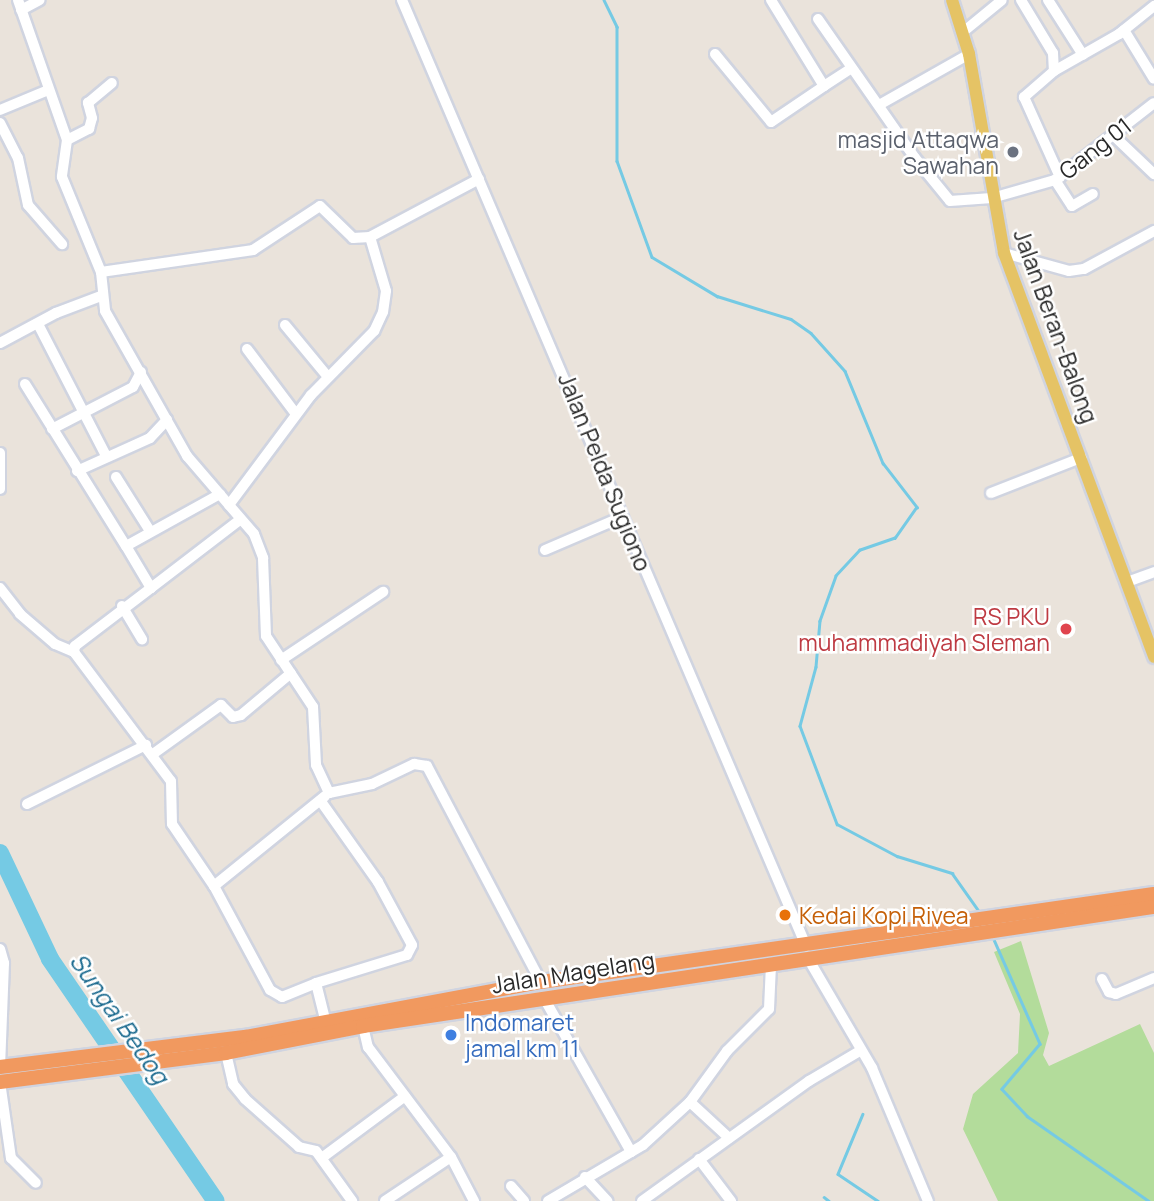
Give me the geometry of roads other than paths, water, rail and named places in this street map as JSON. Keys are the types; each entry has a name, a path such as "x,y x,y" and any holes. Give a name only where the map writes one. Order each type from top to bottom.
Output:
{"highway":[{"name":"Jalan Magelang","path":"146,1057 226,1053 363,1026 771,965 807,953 1154,894"},
{"name":"Jalan Magelang","path":"0,1082 541,982 807,953 1154,907"},
{"path":"493,992 496,1006"},
{"name":"Jalan Magelang","path":"0,1067 88,1065"}],"main road":[{"name":"Jalan Beran-Balong","path":"952,0 969,54 992,198 1004,253 1154,657"}],"street":[{"path":"40,0 20,5 67,140 62,177 100,272 101,296 187,456 254,534 263,558 266,636 313,707 316,765 329,793"},
{"name":"Jalan Pelda Sugiono","path":"401,0 807,953 858,1052 872,1068 928,1201"},
{"path":"771,0 824,86"},
{"path":"964,32 1002,0"},
{"path":"1021,0 1050,43 1054,71"},
{"path":"1048,0 1083,55"},
{"path":"1093,194 1072,206 1057,178 1024,97 1054,71 1124,30 1154,6"},
{"name":"Gang 01","path":"818,19 849,69 879,105 941,194 962,202 992,198 1057,178 1154,103"},
{"path":"1124,30 1154,79"},
{"path":"715,54 771,122 849,69"},
{"path":"879,105 969,54"},
{"path":"67,140 89,129 92,118 88,103 112,83"},
{"path":"0,110 48,90"},
{"path":"0,123 18,158 28,205 62,244"},
{"path":"1113,135 1154,174"},
{"path":"100,272 253,250 320,206 353,237 370,237 479,179"},
{"path":"1004,253 1069,271 1084,269 1154,231"},
{"path":"229,505 296,414 374,331 383,313 386,291 370,237"},
{"path":"0,342 101,296"},
{"path":"38,324 106,456"},
{"path":"285,325 328,377"},
{"path":"247,349 296,414"},
{"path":"52,429 132,387 141,372"},
{"path":"25,384 151,588"},
{"path":"77,471 150,438 167,420"},
{"path":"0,453 0,489"},
{"path":"991,493 1081,458"},
{"path":"116,477 150,531"},
{"path":"126,546 220,494"},
{"path":"545,550 622,517"},
{"path":"74,652 75,646 122,606 151,588 241,519"},
{"path":"1126,582 1154,572"},
{"path":"0,588 46,637 74,652 172,781 172,824 214,886 270,990 282,997 316,983 402,957 412,945 378,882 320,800"},
{"path":"281,660 383,592"},
{"path":"122,606 142,639"},
{"path":"153,754 221,705 233,717 241,715 291,673"},
{"path":"27,804 146,745"},
{"path":"214,886 329,793 372,784 414,764 427,766 541,982"},
{"path":"0,949 4,963 0,1067"},
{"path":"548,1201 662,1131 690,1102 727,1051 769,1009 771,965"},
{"path":"1102,979 1116,994 1154,978"},
{"path":"316,983 325,1020"},
{"path":"544,998 631,1152"},
{"path":"363,1026 368,1047 451,1157 474,1201"},
{"path":"642,1201 729,1138 858,1052"},
{"path":"226,1053 233,1084 245,1099 288,1139 323,1157 352,1201"},
{"path":"0,1082 11,1158 36,1183"},
{"path":"323,1157 405,1096"},
{"path":"690,1102 729,1138"},
{"path":"385,1201 451,1157"},
{"path":"699,1159 731,1201"},
{"path":"585,1177 607,1201"},
{"path":"511,1185 524,1201"}],"waterway":[{"path":"604,0 617,27 617,161 652,257 717,296 791,319 811,333 845,371 883,463 917,507 895,538 860,550 836,576 820,621 816,667 800,726 837,824 897,856 952,873 981,914"},
{"name":"Sungai Bedog","path":"0,853 50,959 216,1201"},
{"path":"992,935 1040,1044 1002,1089 1027,1116 1149,1201"},
{"path":"863,1114 838,1174 878,1201"},
{"path":"824,1197 829,1201"}],"place":[{"name":"masjid Attaqwa Sawahan","path":"1013,152"},
{"name":"RS PKU muhammadiyah Sleman","path":"1066,629"},
{"name":"Kedai Kopi Rivea","path":"785,915"},
{"name":"Indomaret jamal km 11","path":"451,1035"}]}
